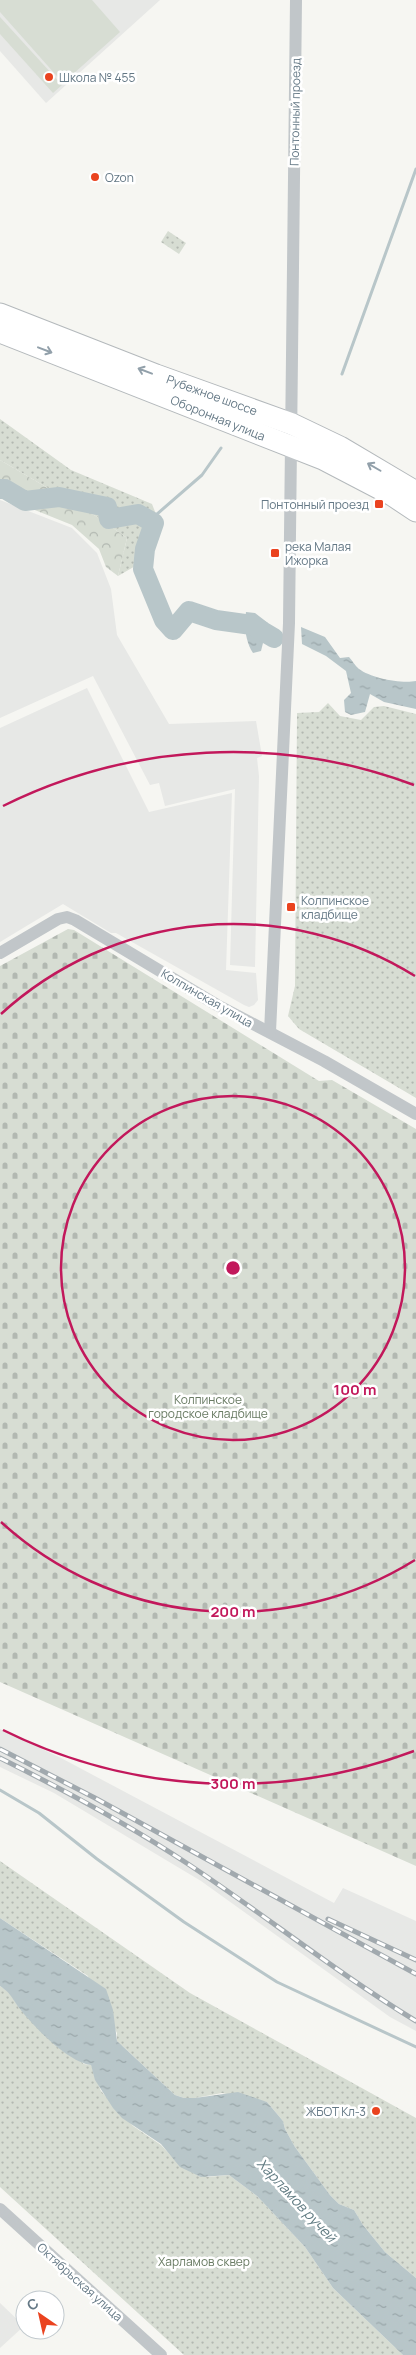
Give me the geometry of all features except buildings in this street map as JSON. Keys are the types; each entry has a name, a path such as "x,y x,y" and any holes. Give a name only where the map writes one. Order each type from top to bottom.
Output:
{"main road":[{"name":"Рубежное шоссе","path":"0,314 156,375 292,424 340,447 416,492"},
{"name":"Оборонная улица","path":"0,332 291,447"},
{"path":"291,447 327,461 392,495 416,510"}],"street":[{"name":"Понтонный проезд","path":"270,1032 289,622 296,0"},
{"name":"Колпинская улица","path":"0,953 58,919 67,918 75,920 217,1005 270,1032 416,1114"},
{"name":"Октябрьская улица","path":"0,2208 161,2355"}],"shaded area":[{"name":"Школа № 455","path":"0,0 160,0 46,103 0,51"},
{"path":"0,500 72,528 97,553 111,589 117,635 169,724 256,721 262,756 257,758 259,776 255,967 230,965 235,789 165,806 159,783 150,785 93,676 0,718"},
{"path":"87,688 149,812 232,793 226,970 256,973 258,1000 254,1005 249,1007 244,1005 116,933 111,933 63,904 0,942 0,728"},
{"path":"0,1729 61,1758 334,1903 343,1888 416,1921 416,2031 390,2017 201,1881 54,1793 0,1767"},
{"path":"0,2303 15,2317 15,2334 0,2348"}],"green space":[{"name":"Школа № 455","path":"0,0 92,0 120,32 63,83 0,12"},
{"path":"0,17 62,85 53,93 0,34"},
{"path":"168,231 186,243 179,254 161,242"},
{"path":"0,419 71,470 152,504 161,527 151,557 118,576 127,538 99,518 0,460"},
{"path":"0,460 99,518 127,538 118,576 106,567 99,549 72,525 0,496"},
{"path":"328,703 340,716 361,720 374,707 384,706 416,714 416,1098 299,1029 288,1016 295,986 297,713 319,712"},
{"name":"Колпинское городское кладбище","path":"68,929 74,930 319,1081 332,1080 416,1129 416,1866 0,1682 0,966"},
{"path":"0,1861 190,1993 416,2118 416,2278 385,2252 363,2225 354,2210 339,2204 330,2195 295,2147 285,2129 283,2121 267,2102 222,2093 195,2098 184,2098 175,2095 117,2041 117,2033 88,1976 0,1918"},
{"name":"Харламов сквер","path":"0,1986 10,1993 19,2008 84,2064 91,2065 101,2091 133,2126 161,2145 175,2160 208,2177 229,2175 257,2196 305,2247 333,2288 403,2355 184,2355 0,2187"}],"water":[{"path":"246,612 255,613 268,623 261,651 253,653 248,643 245,628"},
{"path":"301,627 325,637 340,658 349,657 364,672 378,678 395,681 416,681 416,709 384,702 370,694 365,712 351,715 345,712 344,700 351,693 346,671 326,656 302,644"},
{"name":"Харламов ручей","path":"0,1918 106,1989 113,2010 117,2041 175,2095 184,2098 195,2098 238,2092 267,2102 283,2121 285,2129 295,2147 330,2195 339,2204 354,2210 363,2225 385,2252 416,2278 416,2355 403,2355 333,2288 305,2247 257,2196 229,2175 201,2177 180,2167 161,2144 122,2118 113,2108 95,2080 91,2065 72,2058 52,2043 0,1986"}],"waterway":[{"path":"342,374 416,169"},
{"path":"149,521 202,475 221,448"},
{"path":"0,489 5,489 25,501 59,497 107,507 109,519 138,514 154,523 145,549 143,569 164,620 173,630 189,611 216,620 252,625 274,638"},
{"path":"0,1790 39,1813 97,1859 184,1922 277,1982 416,2047"}],"railway":[{"path":"0,1749 95,1798 416,1974"},
{"path":"0,1758 96,1808 165,1849 217,1883 387,2003 416,2021"},
{"path":"328,1919 416,1960"}],"place":[{"name":"Школа № 455","path":"49,77"},
{"name":"Ozon","path":"95,177"},
{"name":"Понтонный проезд","path":"379,504"},
{"name":"река Малая Ижорка","path":"275,553"},
{"name":"Колпинское кладбище","path":"291,907"},
{"name":"ЖБОТ Кл-3","path":"376,2111"}]}
